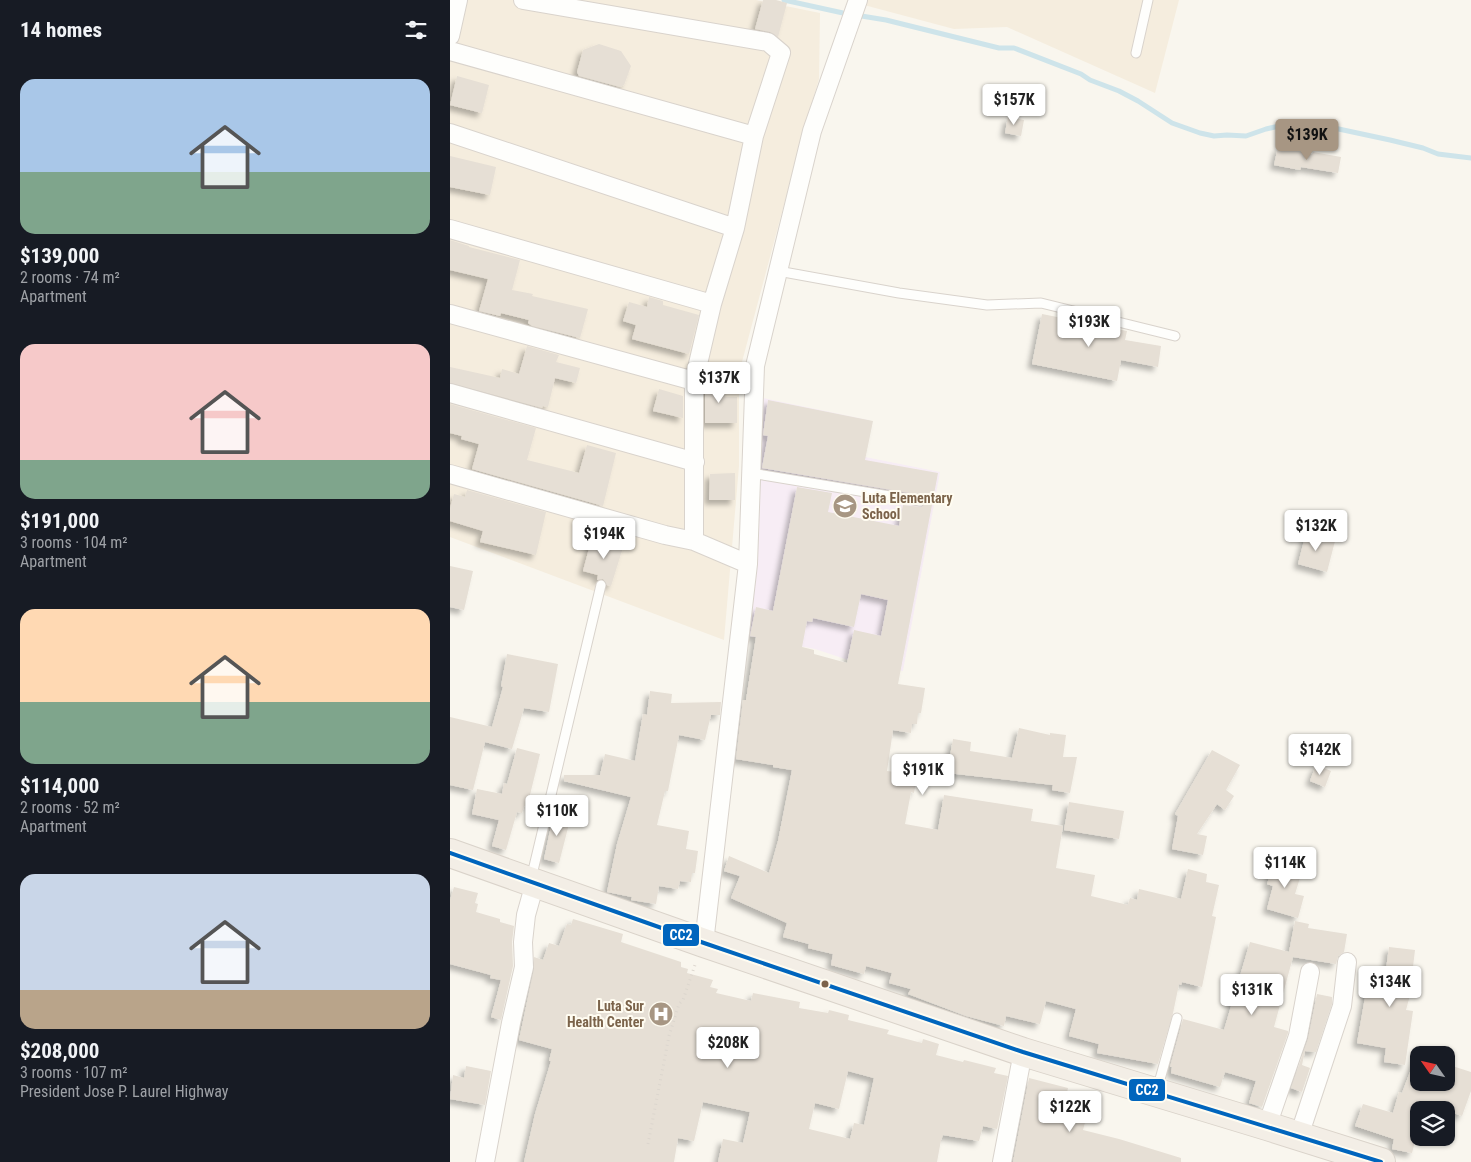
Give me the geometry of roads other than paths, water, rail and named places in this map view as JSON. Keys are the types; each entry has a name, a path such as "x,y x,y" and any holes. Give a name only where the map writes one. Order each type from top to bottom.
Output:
{"highway":[{"path":"450,853 704,943 1023,1052 1381,1162"}],"street":[{"path":"450,36 458,0"},
{"path":"523,0 768,42 781,53 754,136 735,228 712,304 694,381 694,541"},
{"path":"704,943 748,564 755,366 812,131 858,0"},
{"path":"450,50 754,136"},
{"path":"450,133 735,228"},
{"path":"450,229 712,304"},
{"path":"450,314 694,381"},
{"path":"450,393 695,462"},
{"path":"450,474 665,535 694,541 748,564"},
{"path":"485,1162 511,1023 524,967 523,942 533,882"},
{"path":"1299,1136 1342,1006 1347,962"},
{"path":"1267,1126 1298,1036 1310,972"},
{"path":"1002,1162 1023,1052"}],"lane":[{"path":"1136,53 1148,0"},
{"path":"778,271 899,293 986,305 1040,303 1175,336"},
{"path":"751,473 920,501"},
{"path":"533,882 601,585"},
{"path":"1157,1092 1177,1018"}],"waterway":[{"path":"784,0 886,20 999,48 1014,48 1119,91 1172,123 1200,133 1214,136 1246,136 1283,125 1320,125 1423,148 1438,154 1471,158"}],"place":[{"name":"Luta Elementary School","path":"845,506"},
{"name":"Luta Sur Health Center","path":"661,1014"}]}
